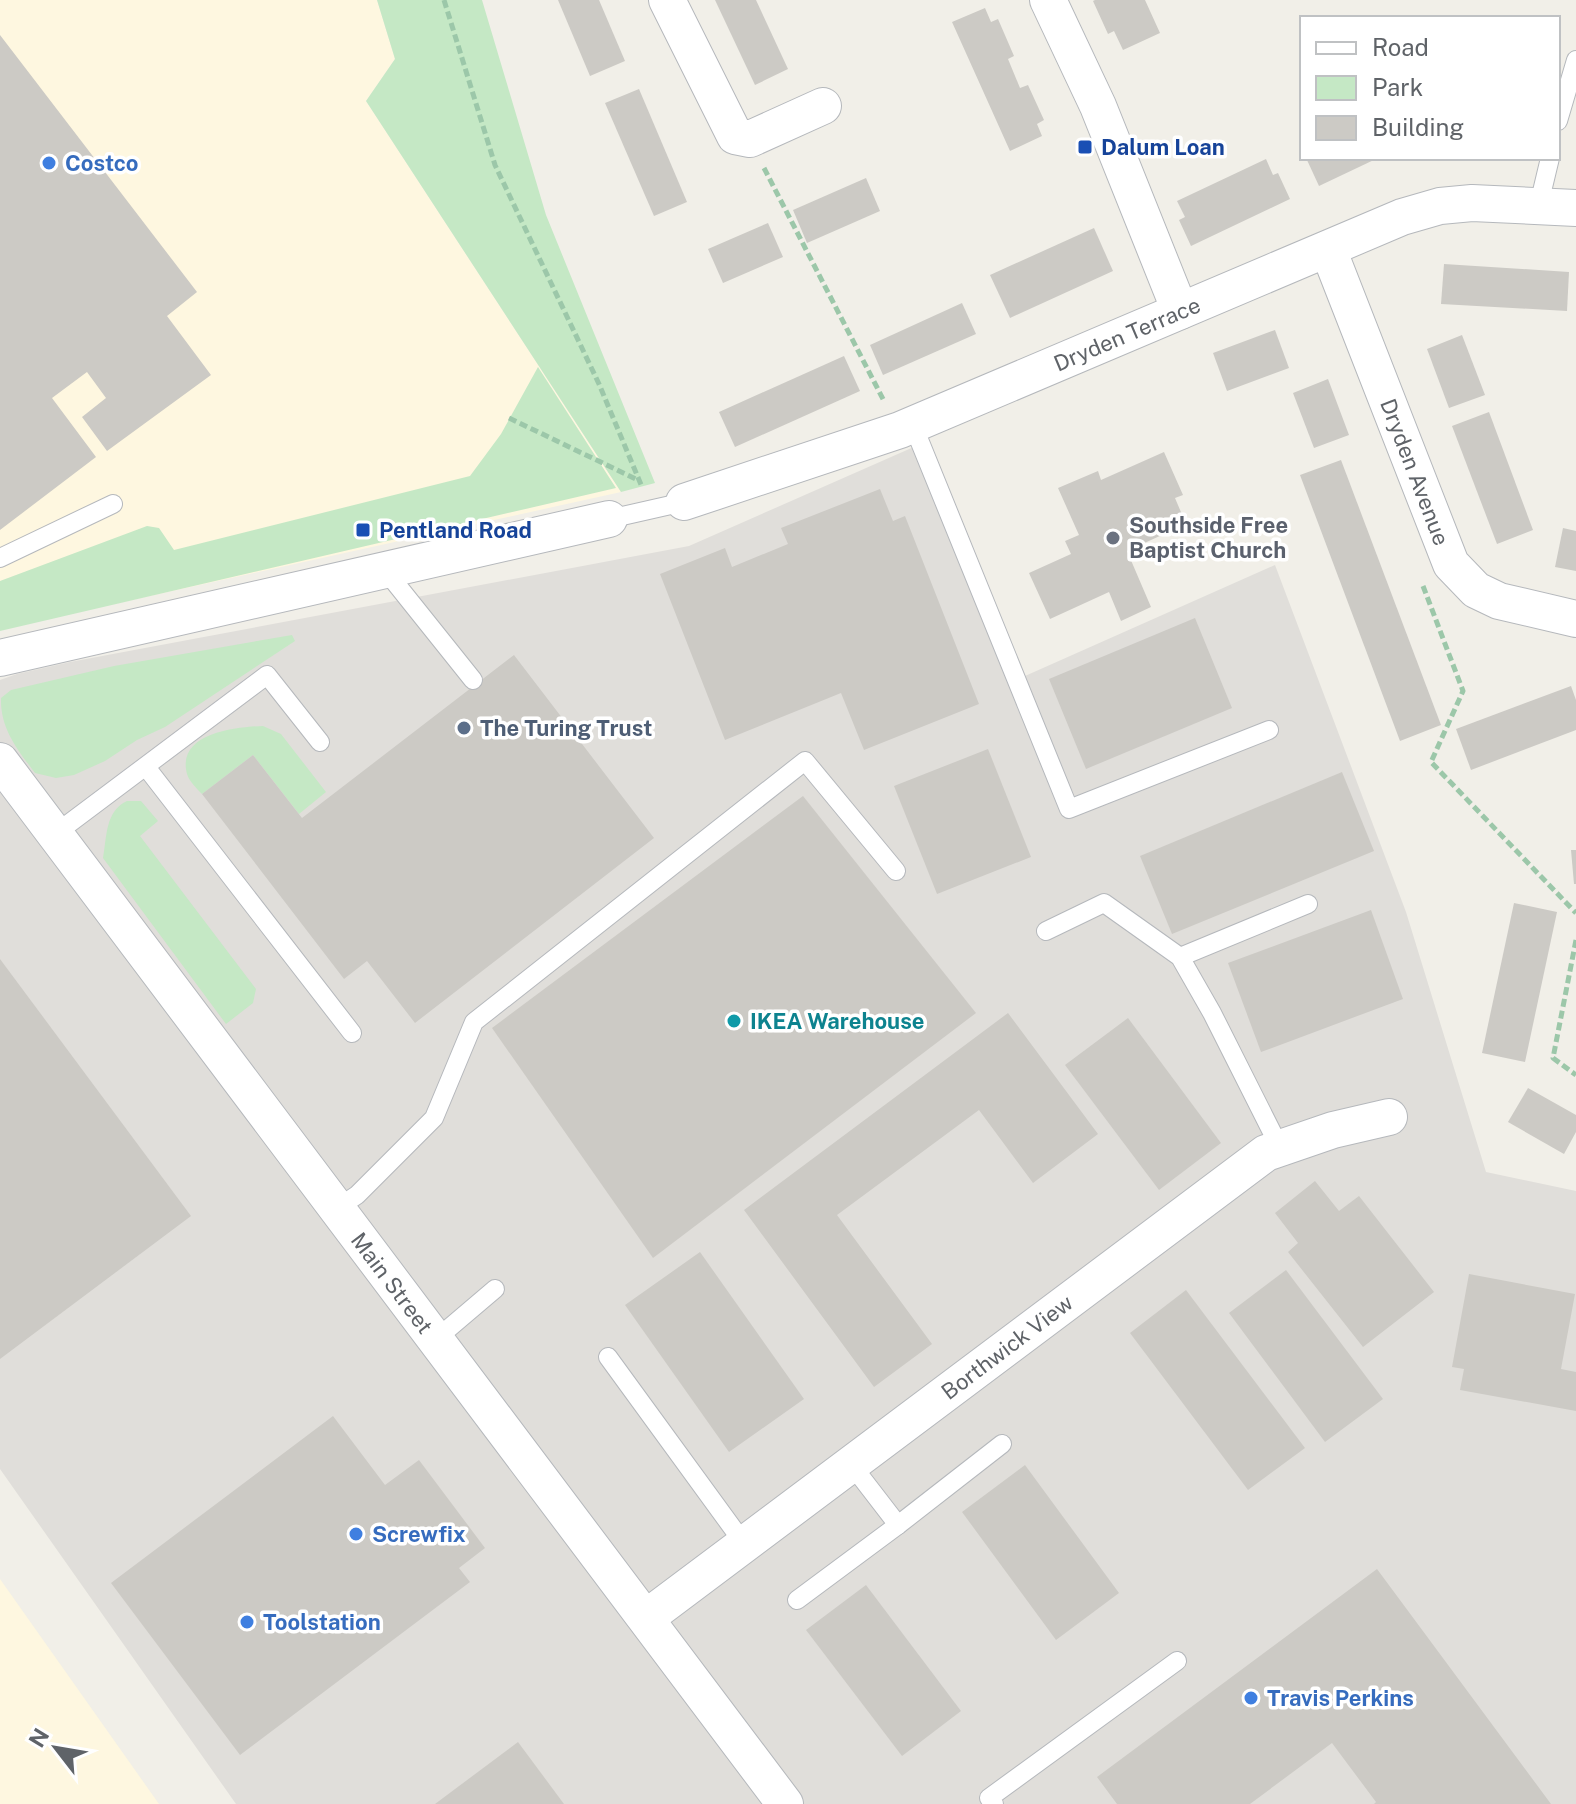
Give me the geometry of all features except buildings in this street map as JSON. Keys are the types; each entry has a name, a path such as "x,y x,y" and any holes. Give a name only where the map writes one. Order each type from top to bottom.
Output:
{"street":[{"path":"667,0 735,136 750,139 823,106"},
{"path":"1048,0 1098,106 1180,311"},
{"name":"Dryden Terrace","path":"668,506 906,427 1402,217 1440,206 1472,203 1576,208"},
{"name":"Dryden Avenue","path":"1328,249 1451,564 1476,590 1499,601 1576,619"},
{"path":"0,658 609,519"},
{"name":"Main Street","path":"0,761 785,1804"},
{"name":"Borthwick View","path":"646,1618 1266,1153 1333,1130 1389,1117"}],"lane":[{"path":"1560,114 1576,60"},
{"path":"1539,204 1550,160"},
{"path":"906,427 1069,809 1269,730"},
{"path":"0,558 113,504"},
{"path":"609,519 668,506"},
{"path":"385,570 473,680"},
{"path":"55,834 267,675 320,742"},
{"path":"336,1209 357,1195 434,1118 474,1022 805,761 896,871"},
{"path":"146,767 352,1033"},
{"path":"1046,931 1104,903 1180,957 1280,1148"},
{"path":"1180,957 1308,904"},
{"path":"435,1340 495,1289"},
{"path":"608,1357 745,1545"},
{"path":"797,1600 1002,1444"},
{"path":"851,1464 898,1525"},
{"path":"994,1804 989,1798 1177,1661"}],"path":[{"path":"444,0 495,165 599,384 640,481"},
{"path":"750,139 906,427"},
{"path":"509,418 640,481 668,506"},
{"path":"1422,584 1463,691 1431,762 1576,913"},
{"path":"1576,940 1553,1058 1576,1075"}],"shaded area":[{"path":"0,0 377,0 395,59 366,101 621,492 0,629"},
{"path":"916,446 1016,680 1275,565 1406,912 1486,1172 1576,1191 1576,1804 236,1804 0,1469 0,680 70,662 689,546"},
{"path":"0,1579 159,1804 0,1804"}],"green space":[{"path":"377,0 482,0 546,215 655,483 621,492 366,101 395,59"},
{"path":"538,367 616,488 0,631 0,581 147,526 159,528 174,550 470,476 501,434"},
{"path":"292,635 295,641 165,727 74,775 56,778 35,773 11,738 4,720 1,698 11,690 114,666"},
{"path":"263,726 281,734 326,792 299,814 253,755 202,794 188,777 186,760 190,749 199,741 224,731"},
{"path":"127,801 141,801 158,821 140,836 256,989 253,1003 226,1024 103,858 111,818"}],"place":[{"name":"Dalum Loan","path":"1085,147"},
{"name":"Costco","path":"49,163"},
{"name":"Pentland Road","path":"363,530"},
{"name":"Southside Free Baptist Church","path":"1113,538"},
{"name":"The Turing Trust","path":"464,728"},
{"name":"IKEA Warehouse","path":"734,1021"},
{"name":"Screwfix","path":"356,1534"},
{"name":"Toolstation","path":"247,1622"},
{"name":"Travis Perkins","path":"1251,1698"}]}
